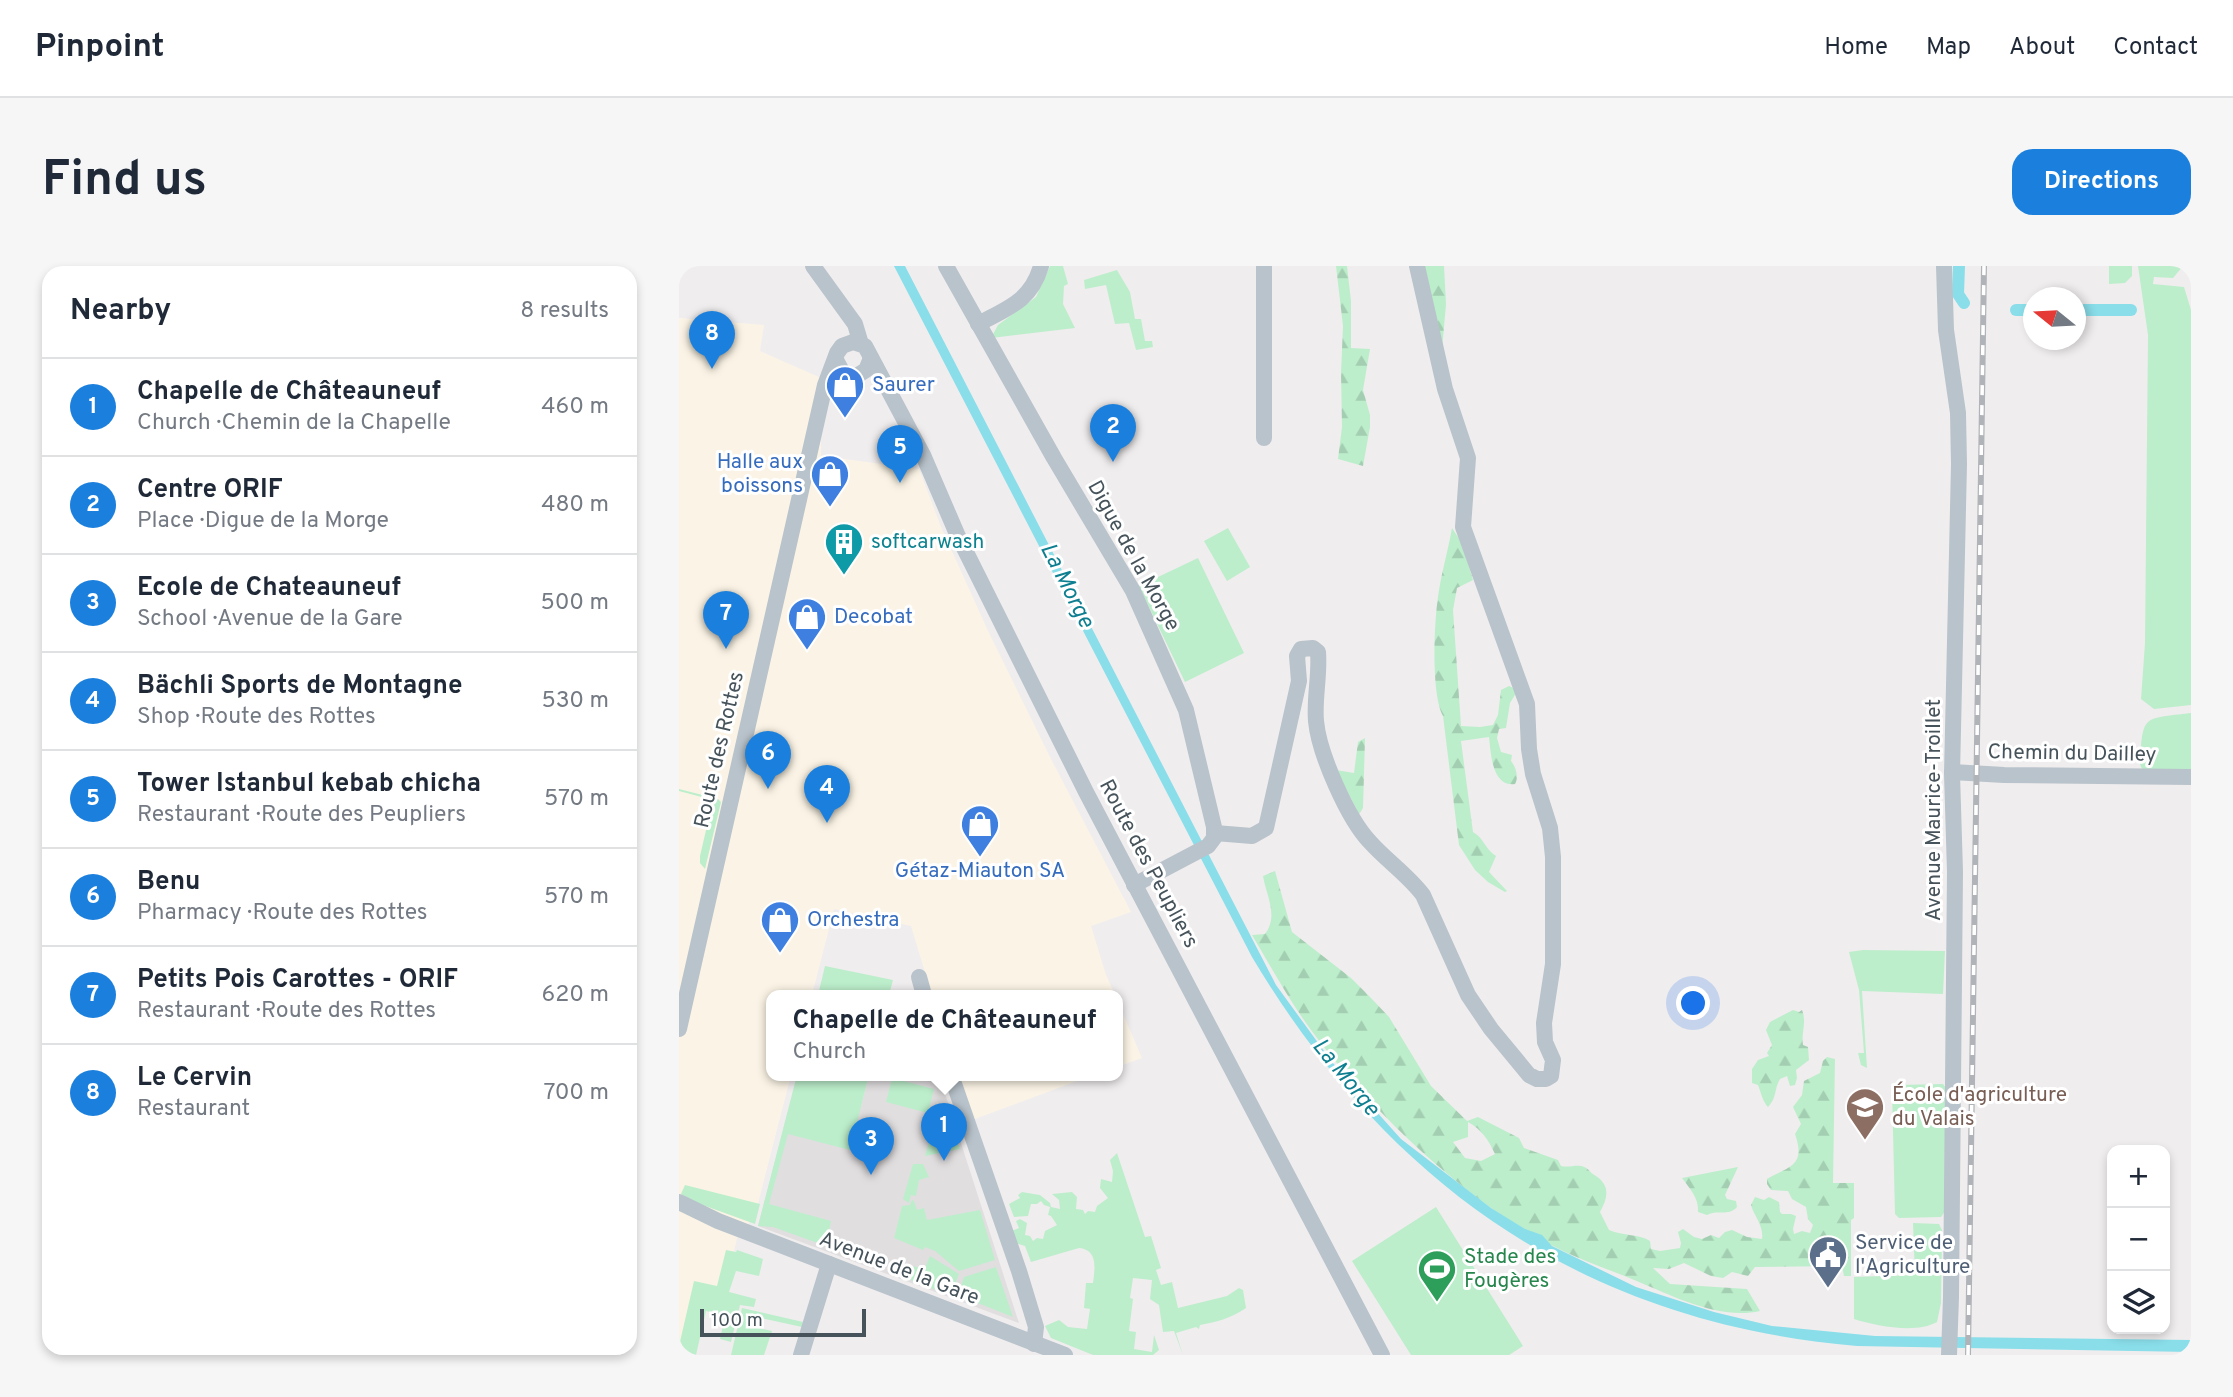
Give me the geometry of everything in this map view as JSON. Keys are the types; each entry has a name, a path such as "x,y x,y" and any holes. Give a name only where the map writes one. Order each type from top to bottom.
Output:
{"street":[{"name":"Route des Peupliers","path":"813,266 855,324 866,351 923,454 957,534 1134,885 1382,1355"},
{"name":"Digue de la Morge","path":"946,266 1053,458 1123,571 1156,639 1192,728 1205,844"},
{"path":"978,324 1019,302 1037,280 1041,266"},
{"path":"1263,439 1264,266"},
{"path":"1134,885 1205,844 1252,836 1265,828 1299,681 1297,656 1301,649 1313,648 1318,652 1319,660 1316,721 1320,744 1345,806 1369,841 1413,882 1423,895 1468,995 1490,1029 1529,1074 1537,1079 1551,1076 1553,1060 1545,1042 1544,1023 1553,964 1553,857 1550,828 1533,774 1527,704 1463,527 1468,457 1445,389 1417,266"},
{"name":"Avenue Maurice-Troillet","path":"1944,266 1946,330 1958,412 1959,464 1956,689 1952,772 1955,872 1949,1347"},
{"path":"843,345 848,325 846,313"},
{"path":"823,399 834,384 854,376 868,368 866,351 852,342 838,350 836,360 840,371 854,376 886,388"},
{"name":"Route des Rottes","path":"679,1029 825,385 836,360"},
{"name":"Chemin du Dailley","path":"1952,772 2191,777"},
{"path":"919,977 923,990"},
{"path":"953,1081 1019,1270 1043,1349"},
{"name":"Avenue de la Gare","path":"679,1202 718,1221 1043,1349 1065,1355"},
{"name":"Avenue de la Gare","path":"679,1213 718,1221"},
{"path":"801,1355 829,1264"}],"shaded area":[{"path":"679,318 764,325 760,351 821,378 821,456 919,469 941,527 988,631 1131,912 1091,926 1113,990 930,990 911,926 834,909 813,990 766,990 766,1081 789,1081 755,1215 737,1238 723,1298 702,1293 687,1355 679,1355"},
{"path":"1123,1014 1142,1058 1123,1065"},
{"path":"867,1081 941,1081 1019,1323 758,1226 794,1089 861,1106"},
{"path":"959,1081 1077,1081 972,1120"}],"green space":[{"path":"1050,266 1063,266 1068,284 1064,286 1063,304 1075,328 991,338 998,325 1036,297"},
{"path":"1336,266 1347,266 1351,301 1351,348 1370,349 1363,390 1370,415 1370,427 1363,466 1338,459 1342,427 1343,326"},
{"path":"1419,266 1444,266 1446,304 1441,361"},
{"path":"2109,266 2132,266 2132,276 2125,283 2109,284"},
{"path":"2138,266 2183,266 2173,278 2154,277 2153,284 2184,287 2191,310 2191,705 2154,709 2141,699 2145,643 2148,335"},
{"path":"1117,270 1130,292 1135,319 1141,319 1145,341 1152,341 1153,347 1136,350 1129,323 1115,324 1106,285 1085,289 1084,280"},
{"path":"1228,528 1250,567 1227,581 1204,541"},
{"path":"1452,528 1462,543 1473,580 1457,588 1453,610 1461,726 1493,725 1498,715 1501,690 1509,686 1518,690 1510,703 1506,728 1499,729 1497,738 1501,752 1512,755 1511,761 1517,775 1515,784 1507,784 1497,775 1489,737 1461,741 1473,832 1496,856 1489,872 1507,891 1505,892 1475,870 1459,845 1443,716 1437,692 1435,658 1437,609"},
{"path":"1198,558 1244,653 1185,682 1139,586"},
{"path":"2191,713 2191,772 2142,769 2142,736 2148,722 2163,716"},
{"path":"1365,738 1363,808 1359,814 1336,770 1354,773 1358,742"},
{"path":"679,789 721,802 705,869 700,863 700,856 713,800"},
{"path":"1275,871 1292,932 1351,978 1389,1017 1431,1086 1467,1121 1478,1117 1519,1138 1524,1148 1558,1160 1561,1166 1587,1168 1605,1186 1606,1196 1600,1212 1609,1230 1646,1239 1650,1241 1651,1249 1660,1251 1680,1248 1678,1232 1683,1229 1702,1239 1711,1235 1719,1238 1732,1230 1747,1237 1762,1239 1760,1225 1751,1205 1755,1197 1764,1200 1769,1197 1779,1202 1782,1214 1796,1216 1794,1234 1802,1231 1810,1233 1813,1225 1808,1219 1806,1207 1792,1199 1788,1191 1771,1190 1767,1179 1794,1164 1797,1159 1799,1153 1795,1134 1801,1124 1793,1107 1802,1095 1804,1081 1820,1073 1827,1057 1835,1059 1833,1183 1854,1183 1851,1276 1844,1276 1842,1266 1755,1267 1748,1276 1732,1272 1723,1278 1711,1276 1684,1263 1669,1269 1653,1268 1670,1284 1747,1289 1760,1311 1745,1313 1714,1310 1565,1252 1521,1228 1454,1180 1422,1152 1361,1091 1303,1019 1252,935 1265,934 1271,920 1263,876","holes":["1468,1122 1484,1135 1495,1154 1481,1161 1465,1158 1453,1142 1468,1137"]},
{"path":"1945,951 1943,994 1862,991 1867,1068 1861,1065 1858,1053 1864,1053 1859,990 1849,952"},
{"path":"825,966 893,980 890,990 819,990"},
{"path":"1793,1010 1802,1010 1803,1045 1808,1047 1809,1060 1796,1070 1795,1085 1790,1086 1787,1076 1780,1079 1768,1107 1758,1085 1752,1083 1752,1069 1758,1060 1769,1056 1767,1053 1772,1045 1766,1030 1770,1022"},
{"path":"795,1081 867,1081 850,1150 788,1134 769,1204 831,1221 826,1246 773,1227 758,1226"},
{"path":"891,1081 903,1081 934,1089 928,1113 886,1102"},
{"path":"1943,1084 1948,1091 1946,1210 1941,1217 1899,1218 1895,1214 1892,1090 1896,1085"},
{"path":"931,1134 957,1140 960,1149 925,1156"},
{"path":"1117,1153 1145,1237 1151,1236 1161,1268 1156,1270 1161,1285 1172,1282 1178,1308 1227,1296 1239,1288 1243,1290 1246,1308 1224,1319 1200,1325 1199,1329 1196,1327 1176,1333 1183,1355 1174,1331 1163,1332 1159,1305 1150,1299 1152,1280 1133,1278 1129,1331 1136,1332 1134,1349 1152,1352 1154,1335 1159,1350 1153,1355 1093,1355 1051,1338 1045,1326 1059,1320 1068,1327 1087,1329 1090,1309 1084,1308 1086,1283 1093,1283 1094,1261 1089,1252 1079,1248 1031,1262 1025,1246 1015,1243 1011,1231 1019,1228 1016,1221 1020,1219 1027,1223 1025,1235 1030,1236 1033,1241 1037,1238 1043,1239 1045,1231 1057,1225 1048,1215 1050,1207 1041,1201 1031,1204 1028,1216 1014,1217 1009,1204 1020,1198 1018,1195 1022,1192 1040,1195 1051,1207 1060,1209 1059,1200 1052,1194 1072,1192 1077,1197 1076,1209 1083,1210 1085,1214 1088,1211 1095,1212 1097,1206 1108,1198 1100,1188 1101,1179 1112,1182 1110,1160"},
{"path":"913,1164 923,1164 929,1177 919,1180 916,1196 911,1195 909,1203 903,1199"},
{"path":"1738,1167 1725,1195 1727,1199 1736,1201 1737,1207 1730,1212 1707,1215 1698,1212 1695,1198 1682,1178"},
{"path":"685,1185 760,1204 755,1224 697,1203 681,1194"},
{"path":"912,1200 917,1210 924,1208 927,1220 980,1210 995,1260 959,1271 935,1251 925,1247 923,1250 894,1238 902,1206 910,1205"},
{"name":"Stade des Fougères","path":"1436,1207 1523,1346 1509,1355 1411,1355 1352,1261"},
{"path":"1913,1223 1939,1224 1942,1230 1941,1303 1937,1322 1918,1328 1907,1328 1854,1319 1854,1277 1915,1275"},
{"path":"726,1250 737,1250 763,1259 759,1276 736,1271 729,1292 756,1299 754,1307 740,1305 731,1342 720,1339 725,1316 706,1311 696,1355 679,1355 694,1281 717,1286"},
{"path":"930,1256 959,1274 953,1288 946,1294 908,1279 914,1266 924,1270"},
{"path":"996,1267 1013,1317 958,1295 964,1277"},
{"path":"742,1308 803,1322 802,1327 751,1316 749,1326 772,1331 764,1355 731,1355"}],"water":[{"name":"La Morge","path":"894,266 905,266 1276,985 1332,1062 1401,1139 1491,1208 1525,1229 1542,1235 1552,1246 1636,1287 1714,1312 1772,1326 1875,1336 2191,1340 2191,1352 1857,1346 1759,1332 1668,1308 1583,1274 1505,1230 1433,1176 1367,1112 1307,1039 1252,957"}],"waterway":[{"path":"1959,266 1958,294 1964,303"},
{"path":"2016,310 2023,310"},
{"path":"2086,310 2131,310"}],"railway":[{"path":"1968,1355 1984,266"}],"place":[{"name":"Le Cervin","path":"712,369"},
{"name":"Saurer","path":"845,419"},
{"name":"Centre ORIF","path":"1113,462"},
{"name":"Tower Istanbul kebab chicha","path":"900,483"},
{"name":"Halle aux boissons","path":"830,508"},
{"name":"softcarwash","path":"844,576"},
{"name":"Petits Pois Carottes - ORIF","path":"726,649"},
{"name":"Decobat","path":"807,651"},
{"name":"Benu","path":"768,789"},
{"name":"Bächli Sports de Montagne","path":"827,823"},
{"name":"Gétaz-Miauton SA","path":"980,858"},
{"name":"Orchestra","path":"780,954"},
{"name":"École d'agriculture du Valais","path":"1865,1141"},
{"name":"Chapelle de Châteauneuf","path":"944,1161"},
{"name":"Ecole de Chateauneuf","path":"871,1175"},
{"name":"Service de l'Agriculture","path":"1828,1289"},
{"name":"Stade des Fougères","path":"1437,1303"}]}
